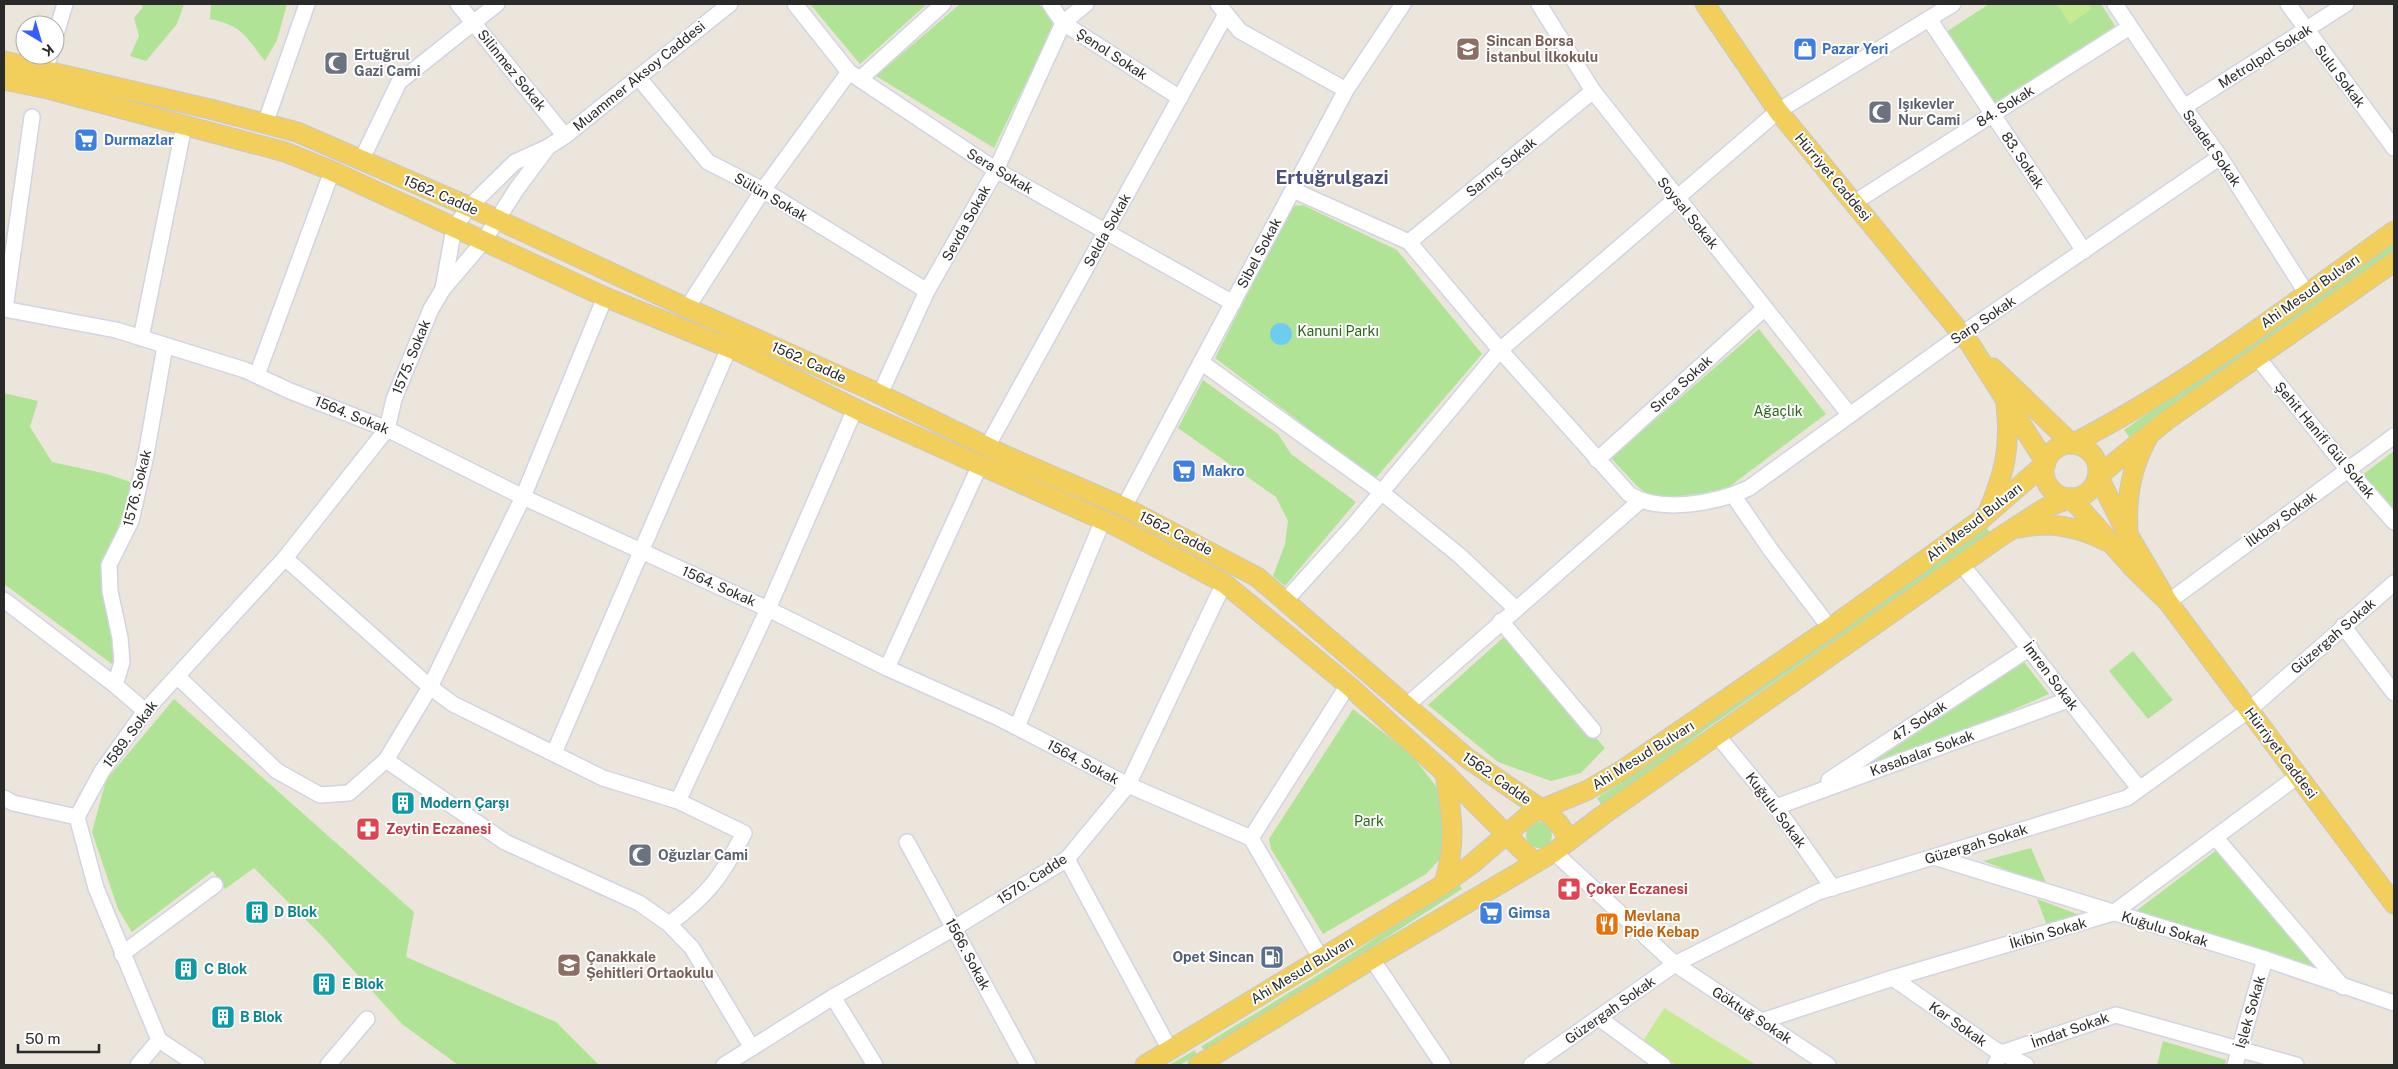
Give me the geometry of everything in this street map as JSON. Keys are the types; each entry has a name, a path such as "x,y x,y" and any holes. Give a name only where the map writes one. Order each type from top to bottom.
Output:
{"main road":[{"name":"Hürriyet Caddesi","path":"1705,4 1778,111 1855,202 1966,339"},
{"name":"1562. Cadde","path":"55,65 297,132 497,219 687,308 880,394 987,446 1124,506 1257,577 1468,758 1540,808 1559,824 1570,840"},
{"name":"1562. Cadde","path":"4,80 48,89 285,152 332,171 604,297 729,348 855,409 1103,520 1224,583 1348,685 1445,773 1535,863"},
{"name":"Ahi Mesud Bulvarı","path":"1145,1065 1444,884 1473,863 1522,819 1540,808 1588,790 1624,770 1830,628 1986,516 2046,462 2059,447 2072,444 2156,397 2307,294 2394,231"},
{"name":"Ahi Mesud Bulvarı","path":"1204,1064 1372,959 1554,852 1717,735 2011,530 2045,508 2088,492 2098,476 2151,432 2394,262"},
{"path":"1966,339 2046,462 2045,475 2050,487 2059,495 2071,498 2120,539"},
{"path":"1966,339 2072,444 2090,452 2097,463 2098,476 2120,539"},
{"path":"1986,516 2006,460 2009,440 2006,402"},
{"path":"2120,539 2130,484 2139,455 2151,432"},
{"path":"2011,530 2040,525 2060,525 2120,539"},
{"name":"Hürriyet Caddesi","path":"2120,539 2135,570 2168,602 2394,904"},
{"path":"1444,884 1453,842 1453,824 1445,773"}],"street":[{"path":"265,124 307,4"},
{"name":"Silinmez Sokak","path":"458,4 565,136"},
{"path":"361,161 398,82 497,4"},
{"name":"Muammer Aksoy Caddesi","path":"548,147 565,136 639,78 730,4"},
{"name":"Sera Sokak","path":"796,4 855,75 996,170 1232,303"},
{"name":"Şenol Sokak","path":"1050,4 1064,22 1180,98"},
{"name":"Sevda Sokak","path":"880,394 927,291 996,170 1064,22 1086,4"},
{"name":"Sibel Sokak","path":"1124,506 1346,90 1402,4"},
{"name":"Soysal Sokak","path":"1539,4 1593,91 1675,197 1850,414"},
{"path":"1286,600 1354,525 1380,491 1500,350 1675,197 1778,111 1953,4"},
{"name":"Saadet Sokak","path":"2115,4 2220,157 2307,294"},
{"name":"Sulu Sokak","path":"2288,4 2394,148"},
{"name":"Metrolpol Sokak","path":"2184,107 2346,4"},
{"path":"687,308 763,190 855,75 941,5"},
{"path":"1222,9 1240,31 1346,90"},
{"name":"Selda Sokak","path":"987,446 1180,98 1222,9"},
{"name":"83. Sokak","path":"1929,20 2084,251"},
{"name":"84. Sokak","path":"1855,202 2130,27"},
{"name":"Sülün Sokak","path":"639,78 708,162 763,190 927,291"},
{"name":"Sarnıç Sokak","path":"1409,242 1593,91"},
{"path":"4,309 32,117"},
{"path":"141,338 184,126"},
{"path":"443,289 454,228 469,207 515,162 548,147"},
{"path":"443,289 483,242 548,147"},
{"name":"Sarp Sokak","path":"1640,501 1670,506 1733,495 1749,488 1850,414 1966,339 2084,251 2220,157"},
{"path":"257,375 332,171"},
{"path":"1293,190 1409,242 1500,350 1597,460 1629,494 1640,501 1515,608 1406,706"},
{"name":"1575. Sokak","path":"387,429 394,399 431,309 443,289"},
{"path":"178,677 277,770 320,795 349,793 386,760 430,687 523,497 604,297"},
{"name":"Sırca Sokak","path":"1597,460 1765,308"},
{"name":"1564. Sokak","path":"4,309 69,319 141,338 257,375 387,429 523,497 768,608 887,668 1017,727 1128,785 1251,838"},
{"name":"1576. Sokak","path":"115,684 122,662 120,638 110,591 109,566 131,521 146,455 164,346"},
{"path":"554,753 729,348"},
{"name":"Şehit Hanifi Gül Sokak","path":"2257,357 2348,470 2394,522"},
{"path":"1201,362 1380,491 1459,554 1515,608"},
{"path":"678,801 768,608 855,409"},
{"name":"1589. Sokak","path":"76,817 102,771 145,711 285,558 387,429"},
{"name":"İlkbay Sokak","path":"2168,602 2394,436"},
{"path":"887,668 980,465"},
{"path":"1733,495 1770,549 1830,628"},
{"path":"1017,727 1103,520"},
{"path":"285,558 430,687 453,704 604,778 678,801 744,833 725,870 696,903 669,924"},
{"name":"İmren Sokak","path":"1961,564 2140,788"},
{"name":"1570. Cadde","path":"724,1065 1068,859 1128,785 1224,583"},
{"name":"Güzergah Sokak","path":"1531,1065 1675,964 1818,892 2127,798 2249,710 2394,583"},
{"path":"4,600 115,684 145,711"},
{"path":"1501,621 1593,730"},
{"path":"2343,626 2394,693"},
{"name":"47. Sokak","path":"1808,794 2030,648"},
{"path":"1320,959 1251,838 1348,685"},
{"name":"Kasabalar Sokak","path":"1776,807 2068,700"},
{"name":"Kuğulu Sokak","path":"1717,735 1776,807 1833,888"},
{"path":"386,760 505,842 639,903 669,924 692,948 752,1048"},
{"name":"İkibin Sokak","path":"1762,1021 1893,978 2113,913 2298,776"},
{"path":"4,798 76,817 96,888 159,1040 197,1065"},
{"path":"2216,838 2344,988"},
{"name":"1566. Sokak","path":"907,842 1028,1065"},
{"name":"Göktuğ Sokak","path":"1554,852 1675,964 1828,1065"},
{"name":"Kuğulu Sokak","path":"1934,857 2266,959 2344,988 2394,1003"},
{"path":"1068,859 1170,1050"},
{"path":"122,954 215,885"},
{"path":"1372,959 1443,1065"},
{"name":"İşlek Sokak","path":"2235,1065 2266,959"},
{"name":"Kar Sokak","path":"1893,978 1998,1059 2026,1065"},
{"path":"833,998 874,1065"},
{"name":"İmdat Sokak","path":"1998,1059 2116,1015 2296,1065"},
{"path":"1599,1018 1664,1065"},
{"path":"328,1065 367,1019"},
{"path":"138,1065 159,1040"}],"green space":[{"path":"140,4 184,4 177,24 146,61 130,56 139,36 134,18 143,7"},
{"path":"211,4 287,4 277,40 265,61 248,39 237,29 210,19"},
{"path":"810,4 927,4 860,64"},
{"path":"960,4 1039,4 1055,23 994,148 876,76"},
{"path":"1989,4 2101,4 2117,29 1995,109 1946,32"},
{"path":"2057,4 2088,4 2092,9 2070,24"},
{"name":"Kanuni Parkı","path":"1303,205 1397,250 1482,354 1375,479 1215,358 1292,206"},
{"path":"2394,243 2394,251 2129,437 2124,430"},
{"name":"Ağaçlık","path":"1759,329 1826,414 1729,487 1704,493 1672,497 1649,495 1637,486 1611,458"},
{"path":"1203,380 1278,434 1291,454 1356,502 1285,586 1273,576 1285,544 1288,521 1276,497 1178,428"},
{"path":"4,393 38,401 30,427 52,462 107,474 136,484 104,561 117,658 112,664 4,584"},
{"path":"2394,451 2394,513 2361,476"},
{"path":"1987,528 1990,533 1706,729 1602,806 1597,798 1644,768"},
{"path":"1506,635 1605,748 1581,773 1551,781 1498,762 1428,705"},
{"path":"2133,651 2173,700 2148,719 2109,671"},
{"path":"2024,662 2049,694 1926,748 1878,766 1873,762"},
{"path":"174,699 414,912 406,957 556,1022 599,1065 458,1065 402,1024 323,937 254,868 225,889 213,871 132,932 118,909 92,832 106,780"},
{"name":"Park","path":"1353,709 1411,754 1438,789 1446,827 1444,855 1426,874 1323,934 1271,849 1269,839"},
{"path":"1539,822 1549,825 1552,835 1549,845 1539,848 1529,845 1526,835 1529,825"},
{"path":"2031,848 2047,885 1983,861"},
{"path":"2218,849 2319,970 2136,911"},
{"path":"1459,884 1462,889 1333,972 1205,1050 1202,1048 1202,1046 1331,967"},
{"path":"2037,899 2088,918 2049,931"},
{"path":"1664,1008 1756,1065 1676,1065 1641,1044"},
{"path":"2163,1041 2226,1060 2225,1065 2157,1065"},
{"path":"1195,1050 1197,1055 1180,1065 1169,1065"}],"water":[{"path":"1281,323 1289,326 1292,334 1289,342 1281,345 1273,342 1270,334 1273,326"}],"place":[{"name":"Sincan Borsa İstanbul İlkokulu","path":"1468,49"},
{"name":"Pazar Yeri","path":"1805,49"},
{"name":"Ertuğrul Gazi Cami","path":"336,63"},
{"name":"Işıkevler Nur Cami","path":"1880,112"},
{"name":"Durmazlar","path":"86,140"},
{"name":"Makro","path":"1184,471"},
{"name":"Modern Çarşı","path":"403,803"},
{"name":"Zeytin Eczanesi","path":"368,829"},
{"name":"Oğuzlar Cami","path":"640,855"},
{"name":"Çoker Eczanesi","path":"1569,889"},
{"name":"D Blok","path":"257,912"},
{"name":"Gimsa","path":"1491,913"},
{"name":"Mevlana Pide Kebap","path":"1607,924"},
{"name":"Opet Sincan","path":"1272,957"},
{"name":"Çanakkale Şehitleri Ortaokulu","path":"569,965"},
{"name":"C Blok","path":"186,969"},
{"name":"E Blok","path":"324,984"},
{"name":"B Blok","path":"223,1017"}],"district":[{"name":"Ertuğrulgazi","path":"1332,177"}]}
